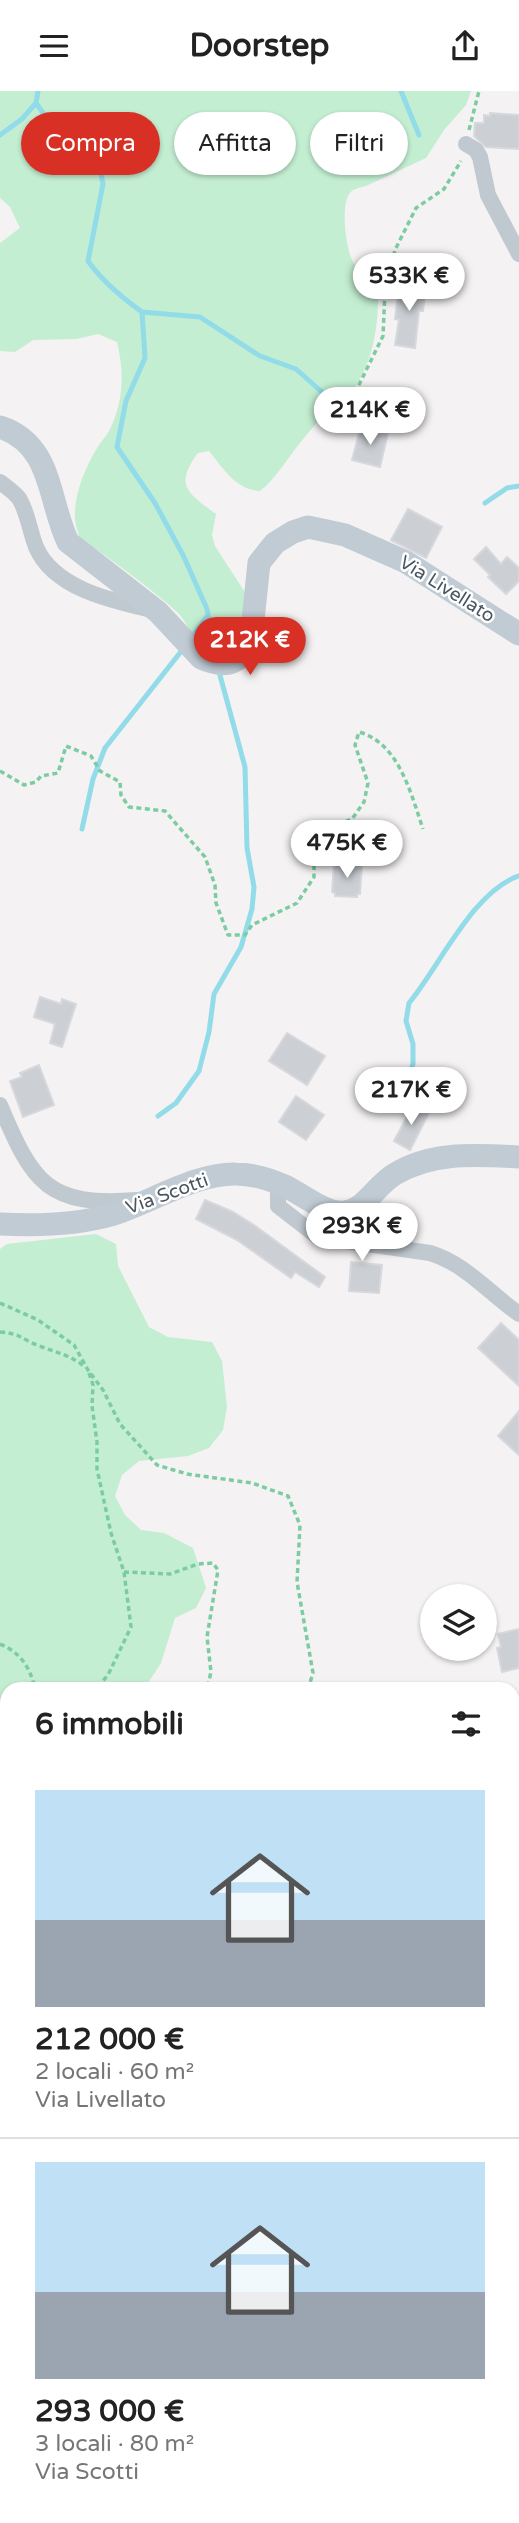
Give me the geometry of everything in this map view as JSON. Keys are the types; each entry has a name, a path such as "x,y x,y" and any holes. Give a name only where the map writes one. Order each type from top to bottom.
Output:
{"main road":[{"name":"Via Livellato","path":"0,427 20,435 42,464 68,542 158,612 201,658 217,664 233,662 247,649 251,639 259,563 275,543 293,531 308,527 345,535 406,562 519,634"},
{"name":"Via Scotti","path":"0,1224 36,1226 84,1221 112,1214 221,1174 254,1176 286,1187 343,1213 358,1208 394,1174 414,1164 467,1154 519,1157"}],"street":[{"path":"466,144 480,157 488,195 519,254"},
{"path":"0,482 19,499 37,549 48,566 77,586 101,598 158,612"},
{"path":"0,1105 27,1164 36,1175 57,1190 91,1202 153,1199"},
{"path":"286,1187 278,1193 278,1206 318,1237 446,1258 519,1314"}],"path":[{"path":"350,409 352,399 383,336 385,292 395,250 415,208 444,189 464,156 479,91"},
{"path":"0,771 24,785 36,782 41,776 58,773 66,746 91,756 100,771 120,782 121,795 129,807 165,811 205,857 215,885 216,903 228,935 244,935 252,925 297,903 314,877 317,833 352,820 364,802 368,783 355,744 359,731 373,735 402,771 423,829"},
{"path":"0,1303 38,1320 74,1345 103,1390 120,1424 157,1465 187,1474 252,1483 288,1496 300,1525 298,1582 313,1673 310,1682"},
{"path":"0,1332 19,1334 37,1345 78,1361 88,1370 93,1385 97,1469 111,1533 124,1572 131,1627 102,1682"},
{"path":"124,1572 170,1574 213,1563 218,1570 218,1583 207,1637 211,1672 209,1682"},
{"path":"0,1644 22,1658 33,1682"}],"green space":[{"path":"0,91 471,91 466,105 444,130 426,158 408,166 408,112 310,112 310,175 390,175 355,189 346,202 345,230 351,258 378,296 376,330 370,356 352,391 314,426 272,480 260,491 251,490 237,482 209,451 198,453 190,464 186,474 188,488 198,501 216,514 212,535 215,546 246,594 242,622 230,648 214,647 199,640 176,611 153,591 80,538 75,517 78,491 92,457 111,427 118,406 122,374 117,342 98,334 76,339 33,340 15,352 0,351 0,243 20,228 10,207 0,198"},
{"path":"96,1234 116,1244 118,1266 149,1327 168,1337 212,1342 222,1361 227,1407 223,1430 209,1448 188,1456 139,1461 122,1475 115,1496 125,1515 141,1530 164,1533 193,1548 206,1588 196,1608 175,1618 161,1663 149,1682 0,1682 0,1249 7,1244"}],"building":[{"path":"490,113 519,115 519,149 486,147 474,136 475,123 484,123 484,115 490,116"},
{"path":"399,283 426,286 423,311 419,311 415,348 395,345 399,320 395,319"},
{"path":"361,426 388,433 380,467 352,460"},
{"path":"408,509 442,527 426,558 391,540"},
{"path":"486,547 501,564 507,557 519,568 519,581 506,594 474,559"},
{"path":"334,864 362,865 360,894 357,894 357,897 335,896 332,892"},
{"path":"40,997 61,1004 62,999 76,1004 62,1047 50,1043 55,1024 34,1017"},
{"path":"287,1033 325,1056 307,1085 269,1061"},
{"path":"39,1065 54,1105 23,1117 10,1081 22,1077 20,1073"},
{"path":"296,1096 324,1115 306,1140 279,1122"},
{"path":"413,1105 429,1113 410,1150 394,1141"},
{"path":"205,1200 254,1225 325,1277 319,1287 295,1272 291,1278 237,1240 196,1219"},
{"path":"351,1262 382,1265 379,1293 349,1291"},
{"path":"501,1323 519,1340 519,1386 478,1348"},
{"path":"519,1411 519,1455 498,1436"},
{"path":"519,1629 519,1668 502,1672 497,1648 501,1647 498,1634"}],"waterway":[{"path":"38,91 36,103 53,127 71,134 98,158 103,184 88,261 113,289 142,312 145,358 126,401 117,447 155,503 184,557 207,609 216,658"},
{"path":"401,91 419,135"},
{"path":"0,135 22,119 36,103"},
{"path":"142,312 200,317 260,356 296,369 332,401"},
{"path":"485,503 507,488 519,486"},
{"path":"191,638 208,615"},
{"path":"82,829 93,779 105,748 183,649"},
{"path":"158,1116 176,1103 199,1071 209,1032 214,994 241,947 252,909 254,887 247,848 245,767 218,668"},
{"path":"400,1099 413,1064 413,1044 406,1021 409,1003 472,913 503,884 519,876"}]}
